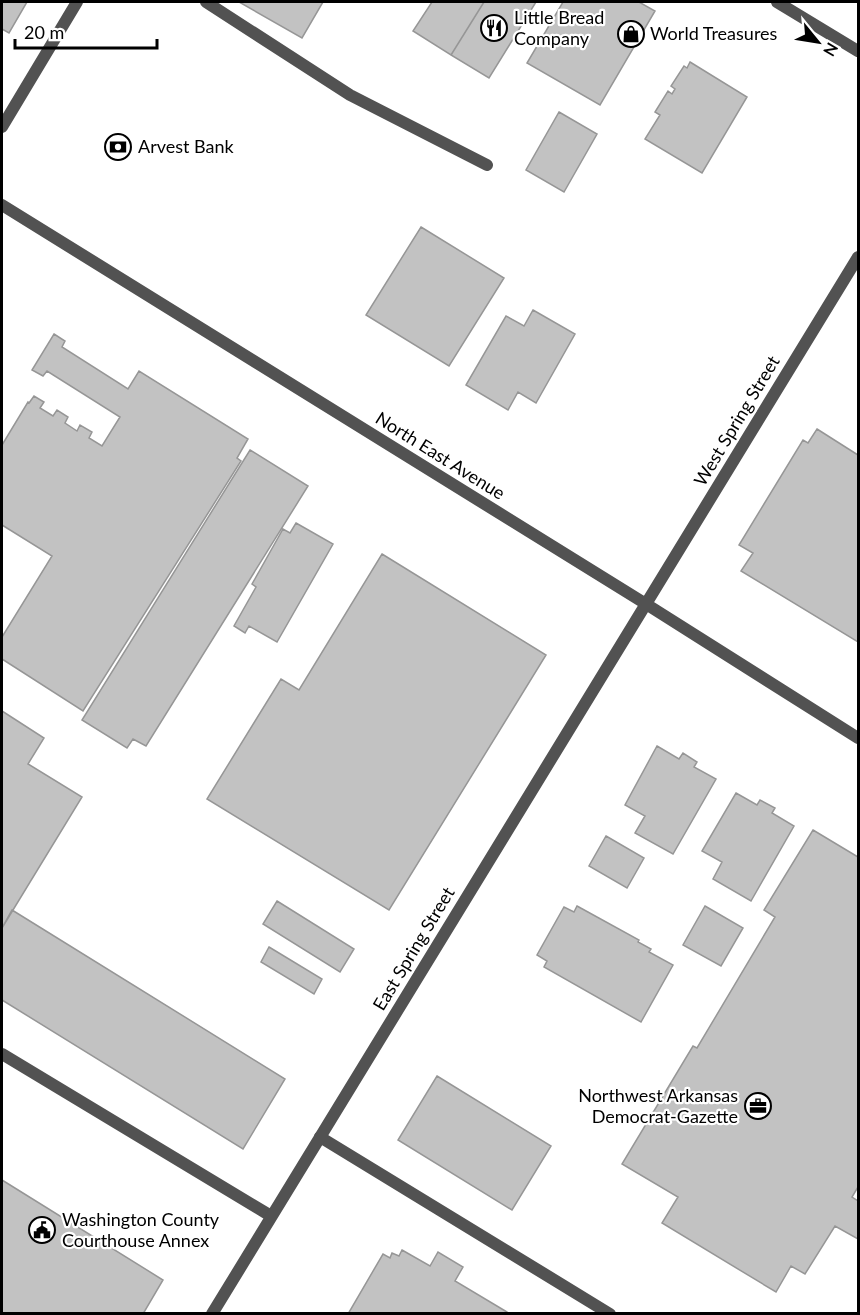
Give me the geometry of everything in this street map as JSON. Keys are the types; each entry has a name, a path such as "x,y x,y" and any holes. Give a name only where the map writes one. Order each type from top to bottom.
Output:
{"street":[{"path":"2,127 77,2"},
{"path":"206,2 350,94 487,165"},
{"path":"777,2 858,51"},
{"name":"North East Avenue","path":"2,205 858,738"},
{"name":"West Spring Street","path":"646,604 858,257"},
{"name":"East Spring Street","path":"212,1314 646,604"},
{"path":"2,1053 272,1216"},
{"path":"320,1137 610,1314"}],"building":[{"path":"2,2 27,2 9,33 2,29"},
{"path":"239,2 323,2 302,38"},
{"path":"432,2 484,2 451,55 413,31"},
{"name":"Little Bread Company","path":"484,2 536,2 489,78 451,55"},
{"path":"563,2 639,2 655,11 600,105 527,63"},
{"path":"690,62 747,97 702,173 645,139 660,115 655,112 668,91 672,94 675,89 671,86 684,66 687,68"},
{"path":"559,112 597,134 564,192 526,170"},
{"path":"421,227 504,278 449,366 366,315"},
{"path":"533,310 575,334 536,403 518,392 508,410 466,385 506,316 524,326"},
{"path":"54,334 65,341 62,347 128,389 139,371 248,439 237,458 241,461 83,711 2,659 2,637 52,556 2,525 2,445 34,396 44,402 40,408 53,416 57,410 68,417 65,423 77,431 80,425 92,432 89,438 102,446 120,417 47,371 43,376 32,370"},
{"path":"817,429 858,455 858,642 741,571 753,553 739,545 803,440 808,443"},
{"path":"250,450 308,486 146,746 133,739 127,748 82,720"},
{"path":"296,523 333,544 277,642 249,626 245,633 234,626 256,587 252,584 283,529 290,533"},
{"path":"382,554 546,655 389,910 207,799 281,679 299,690"},
{"path":"2,711 44,738 28,764 82,797 2,928"},
{"path":"657,746 679,759 683,753 697,762 694,767 716,779 673,854 635,833 645,816 625,805"},
{"path":"736,793 757,805 760,800 775,808 772,813 794,826 751,901 713,879 722,862 702,851"},
{"name":"Northwest Arkansas Democrat-Gazette","path":"813,830 858,857 858,1187 852,1197 858,1201 858,1239 835,1226 805,1274 791,1266 776,1292 662,1223 678,1197 622,1164 693,1046 697,1048 775,917 764,910"},
{"path":"606,836 644,858 627,888 589,866"},
{"path":"277,901 354,949 340,972 263,924"},
{"path":"577,906 639,940 638,942 651,949 649,952 673,965 641,1022 544,967 547,961 537,955 564,907 574,912"},
{"path":"705,906 743,928 721,966 683,945"},
{"path":"12,910 285,1079 243,1149 2,1000 2,928"},
{"path":"269,947 322,979 314,994 261,962"},
{"path":"437,1076 551,1146 512,1210 398,1140"},
{"name":"Washington County Courthouse Annex","path":"2,1180 163,1280 143,1314 2,1314"},
{"path":"402,1250 430,1266 438,1252 463,1267 455,1281 507,1314 348,1314 383,1254 390,1258 392,1253 399,1256"}],"place":[{"name":"Little Bread Company","path":"494,28"},
{"name":"World Treasures","path":"631,34"},
{"name":"Arvest Bank","path":"118,147"},
{"name":"Northwest Arkansas Democrat-Gazette","path":"758,1106"},
{"name":"Washington County Courthouse Annex","path":"42,1230"}]}
